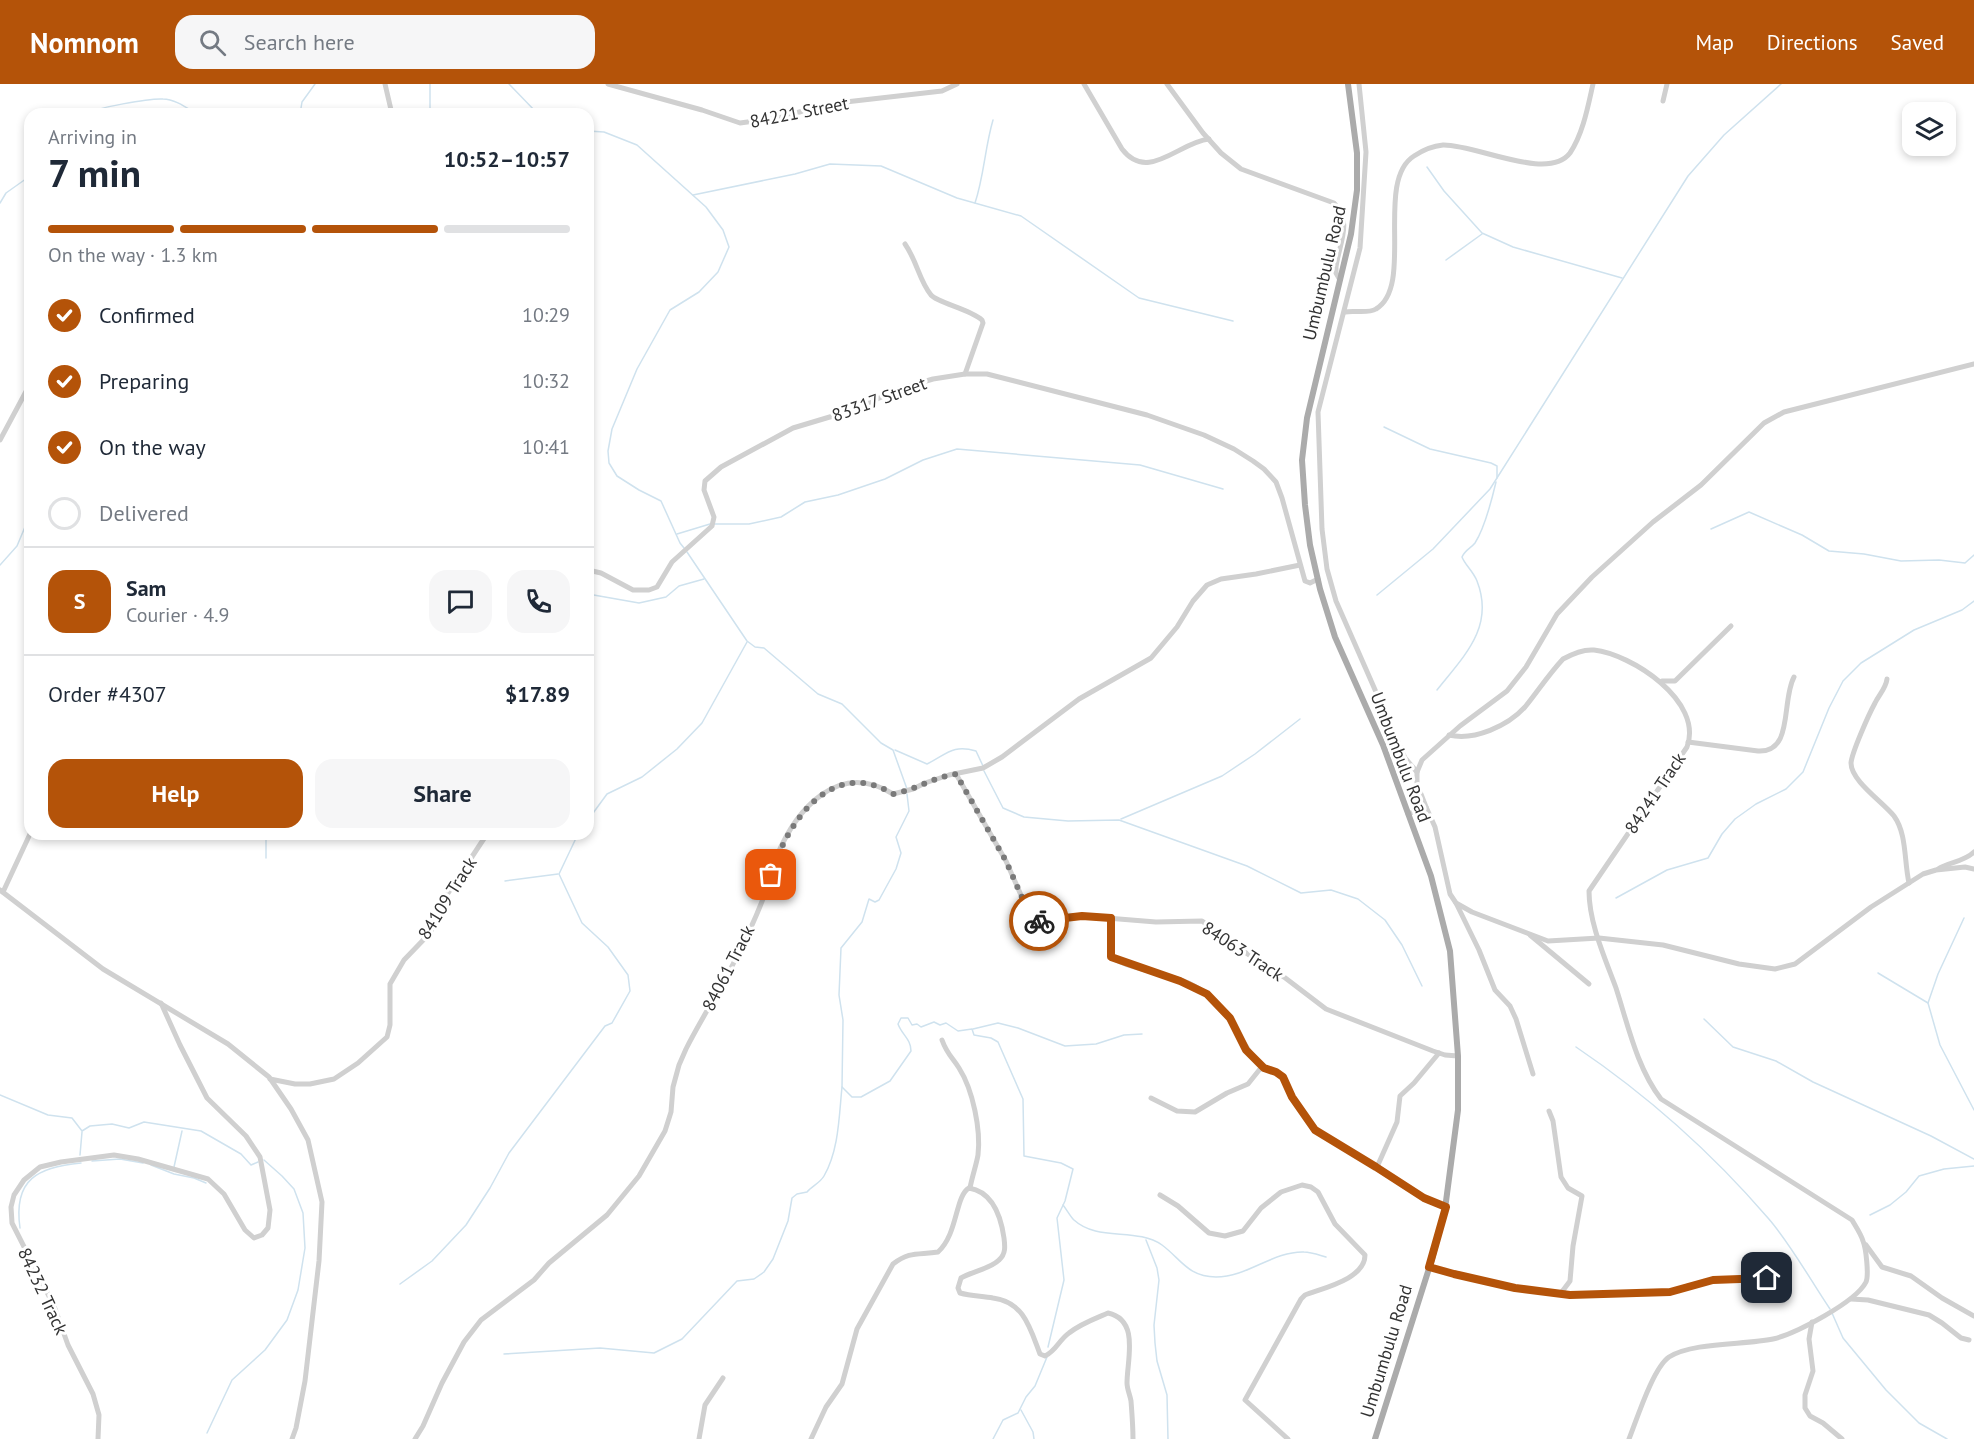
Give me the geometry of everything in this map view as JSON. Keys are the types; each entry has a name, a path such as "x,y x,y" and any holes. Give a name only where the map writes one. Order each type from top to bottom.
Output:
{"main road":[{"name":"Umbumbulu Road","path":"1348,84 1357,153 1357,190 1351,234 1309,410 1302,460 1305,505 1310,545 1335,637 1383,745 1428,866 1450,951 1458,1056 1458,1110 1446,1207 1375,1439"}],"street":[{"path":"385,84 391,108"},
{"name":"84221 Street","path":"608,84 740,123 778,118 828,104 942,91 957,84"},
{"path":"1084,84 1122,149 1128,157 1136,161 1164,160 1190,144 1209,139"},
{"path":"1167,84 1221,153 1241,169 1334,203 1341,209 1345,218 1336,267 1340,280"},
{"path":"1359,84 1366,152 1364,200 1360,248 1318,412 1322,529 1327,569 1336,601 1405,758 1417,772"},
{"path":"1344,312 1374,310 1381,305 1392,286 1395,272 1394,212 1402,171 1411,158 1427,148 1442,146 1461,147 1534,164 1555,163 1569,154 1575,144 1593,84"},
{"path":"1663,101 1667,84"},
{"path":"905,244 915,258 918,272 931,295 969,311 982,320 983,323 965,374"},
{"path":"1533,1074 1516,1019 1510,1006 1495,990 1479,950 1450,894 1435,827 1417,784 1417,772 1422,760 1449,735 1507,691 1526,667 1557,615 1592,577 1653,522 1701,484 1756,430 1773,417 1839,397 1974,364"},
{"name":"83317 Street","path":"594,571 633,590 650,590 657,587 672,562 712,526 714,517 704,490 705,482 721,467 793,428 853,410 899,389 933,379 965,374 987,374 1089,399 1181,427 1234,449 1264,469 1276,482 1290,521 1300,565"},
{"path":"0,440 24,395"},
{"path":"1309,410 1318,412"},
{"path":"1300,565 1305,581 1310,583 1318,579"},
{"name":"84061 Track","path":"415,1439 460,1349 481,1320 534,1280 549,1263 607,1215 639,1176 665,1131 671,1112 673,1087 679,1065 741,948 767,888 776,859 798,821 827,790 860,782 873,784 893,794 983,768 1002,758 1079,699 1151,658 1207,585 1221,579 1300,565"},
{"path":"1316,571 1327,569"},
{"path":"1658,681 1675,681 1731,626"},
{"name":"84241 Track","path":"1449,735 1458,737 1483,733 1503,723 1523,709 1563,659 1581,652 1591,650 1603,652 1622,659 1669,688 1680,702 1687,721 1688,742 1675,766 1592,883 1589,891 1589,900 1599,938 1651,1086 1661,1099 1852,1220 1863,1241 1882,1267 1911,1276 1942,1298 1974,1316"},
{"path":"1688,742 1768,752 1774,749 1781,739 1789,686 1794,677"},
{"path":"1887,679 1886,685 1872,708 1854,751 1851,765 1858,780 1888,808 1899,824 1909,883"},
{"name":"84063 Track","path":"956,774 1006,861 1031,918 1040,922 1082,916 1156,922 1203,921 1326,1009 1439,1053 1458,1056"},
{"path":"1408,814 1426,807"},
{"path":"27,840 1,891 103,969 228,1044 270,1079 291,1108 308,1140 322,1202 319,1261 305,1381 292,1439"},
{"name":"84109 Track","path":"270,1079 302,1084 334,1079 351,1069 382,1042 389,1030 390,984 404,960 430,933 448,893 483,840"},
{"path":"1936,870 1946,864 1967,858 1974,852"},
{"path":"1456,903 1472,912 1548,941 1599,938 1663,945 1739,964 1775,969 1795,964 1871,907 1923,874 1936,870 1965,867 1974,869"},
{"path":"1111,918 1111,957 1202,991 1230,1018 1246,1050 1264,1068 1283,1077 1292,1097 1315,1130 1424,1198 1446,1207"},
{"path":"1527,932 1589,984"},
{"name":"84232 Track","path":"98,1439 99,1415 93,1394 68,1345 54,1306 12,1223 11,1206 24,1180 40,1167 61,1162 114,1155 138,1159 208,1179 225,1194 245,1230 254,1238 262,1235 268,1228 270,1210 260,1157 246,1136 207,1098 161,1003"},
{"path":"942,1040 945,1051 959,1068 971,1096 976,1116 978,1157 970,1188"},
{"path":"1377,1167 1396,1125 1400,1096 1439,1053"},
{"path":"1151,1098 1176,1111 1195,1112 1221,1096 1248,1084 1260,1069 1264,1068"},
{"path":"1549,1111 1553,1121 1560,1177 1568,1188 1582,1196 1573,1246 1570,1281 1561,1293"},
{"path":"1160,1195 1178,1206 1209,1233 1225,1236 1243,1231 1261,1208 1281,1192 1302,1185 1311,1186 1318,1192 1335,1224 1363,1252 1364,1261 1349,1277 1340,1283 1305,1295 1301,1299 1245,1400 1288,1439"},
{"path":"811,1439 826,1407 842,1384 857,1329 893,1264 903,1256 913,1253 938,1252 945,1245 956,1220 961,1196 964,1190 970,1188 983,1193 996,1209 1001,1219 1005,1246 1004,1254 998,1262 962,1278 958,1288 960,1293 994,1298 1018,1307 1027,1321 1040,1354 1045,1356 1050,1354 1067,1334 1087,1322 1108,1313 1121,1319 1126,1326 1130,1346 1127,1384 1133,1439"},
{"path":"1629,1439 1659,1368 1672,1356 1686,1351 1725,1344 1772,1340 1788,1335 1851,1299 1866,1281 1863,1241"},
{"path":"1429,1267 1515,1288 1570,1295 1670,1292 1713,1280 1780,1275"},
{"path":"1851,1299 1869,1300 1929,1316 1961,1338 1969,1340"},
{"path":"1812,1322 1809,1339 1814,1371 1805,1395 1805,1408 1810,1416 1823,1423 1842,1439"},
{"path":"699,1439 705,1405 723,1378"}],"waterway":[{"path":"301,108 302,102 315,84"},
{"path":"430,84 430,108"},
{"path":"509,84 532,108"},
{"path":"1377,595 1433,549 1490,489 1688,176 1724,135 1781,84"},
{"path":"105,108 163,99 176,102 186,108"},
{"path":"975,203 993,120"},
{"path":"594,131 604,132 637,145 706,207 723,230 729,247 718,272 699,292 670,310 637,369 612,429 608,451 609,463 617,476 661,501 684,548"},
{"path":"693,195 795,174 830,164 881,166 957,198 1021,216 1139,298 1233,321"},
{"path":"1427,167 1444,191 1482,233 1513,247 1622,278"},
{"path":"0,203 6,193 24,180"},
{"path":"1446,260 1482,234"},
{"path":"1384,427 1430,449 1491,463 1497,466 1497,478"},
{"path":"715,524 749,524 781,517 805,502 838,495 885,479 923,460 957,449 1140,465 1223,489"},
{"path":"1437,690 1466,653 1479,627 1482,597 1477,581 1462,557 1478,537 1496,482"},
{"path":"1711,529 1749,512 1802,535 1829,551 1864,554 1901,561 1939,560 1965,563 1974,555"},
{"path":"677,534 710,524"},
{"path":"0,565 17,546 24,529"},
{"path":"687,552 747,641 755,647 764,648 818,694 842,704 881,743 893,750 907,789"},
{"path":"594,595 639,603 666,597 679,586 704,579"},
{"path":"1616,898 1667,870 1708,858 1722,834 1735,819 1756,804 1786,789 1803,772 1829,708 1843,681 1861,663 1914,630 1962,610 1974,601"},
{"path":"594,812 607,794 642,777 677,749 702,723 747,642"},
{"path":"1121,819 1222,776 1300,719"},
{"path":"895,750 927,764 950,751 968,749 976,751 983,766"},
{"path":"984,771 1003,808 1024,817 1068,821 1119,820 1247,866 1301,893 1331,890 1358,899 1385,920 1402,945 1422,986"},
{"path":"907,794 909,811 896,837 901,853 896,869 879,900 875,902 869,899 862,922 841,948 839,995 843,1020 842,1087 852,1097 861,1097 890,1081 911,1051 910,1043 898,1024 901,1018 908,1018 912,1025 917,1024 921,1027 934,1022 940,1025 946,1023 958,1031 972,1029 974,1035 991,1038 998,1042 1023,1099 1024,1156 1061,1163 1073,1169 1065,1201 1057,1218 1064,1280 1048,1347"},
{"path":"266,840 266,858"},
{"path":"400,1284 432,1261 466,1225 509,1153 605,1026 612,1023 630,991 628,975 608,947 582,923 559,874 575,840"},
{"path":"505,881 558,874"},
{"path":"1964,918 1938,974 1928,1003 1940,1045 1974,1110"},
{"path":"1878,973 1928,1003"},
{"path":"1704,1019 1733,1047 1776,1061 1813,1082 1931,1136 1974,1159"},
{"path":"973,1029 998,1023 1065,1046 1096,1044 1124,1035 1142,1034"},
{"path":"1576,1047 1678,1126 1747,1194 1792,1250 1830,1309"},
{"path":"504,1354 600,1348 654,1353 682,1339 737,1281 754,1279 764,1272 773,1259 788,1221 792,1198 797,1194 807,1192 818,1183 829,1166 838,1133 842,1087"},
{"path":"0,1095 48,1115 72,1118 82,1131 90,1126 112,1124 129,1128 144,1122 201,1131 241,1154 251,1165 258,1162"},
{"path":"174,1167 182,1131"},
{"path":"80,1155 82,1132"},
{"path":"92,1161 120,1159 143,1163"},
{"path":"207,1433 232,1380 265,1350 287,1320 298,1290 305,1248 303,1213 294,1189 264,1160"},
{"path":"20,1228 21,1198 25,1187 32,1179 52,1168 81,1163"},
{"path":"151,1165 206,1183"},
{"path":"1870,1215 1890,1205 1906,1192 1919,1176 1944,1169 1974,1166"},
{"path":"1063,1205 1074,1220 1084,1227 1094,1231 1152,1240 1162,1245 1192,1271 1206,1276 1228,1276 1293,1253 1307,1252 1326,1257"},
{"path":"1146,1240 1157,1268 1159,1280 1154,1325 1155,1343 1157,1361 1167,1395 1168,1439"},
{"path":"1832,1313 1843,1338 1886,1390 1919,1423 1947,1439"},
{"path":"993,1439 1003,1420 1018,1413 1035,1386 1047,1357"},
{"path":"1021,1410 1033,1432 1034,1439"}],"way so far":[{"path":"771,875 786,839 813,803 827,790 860,782 873,784 893,794 956,774 1006,861 1031,918 1039,921"}],"route":[{"path":"1039,921 1047,922 1082,916 1111,918 1111,957 1114,960 1180,981 1207,994 1230,1018 1246,1050 1264,1068 1283,1077 1292,1097 1315,1130 1429,1201 1446,1207 1429,1267 1515,1288 1552,1291 1566,1295 1670,1292 1713,1280 1767,1278"}]}
